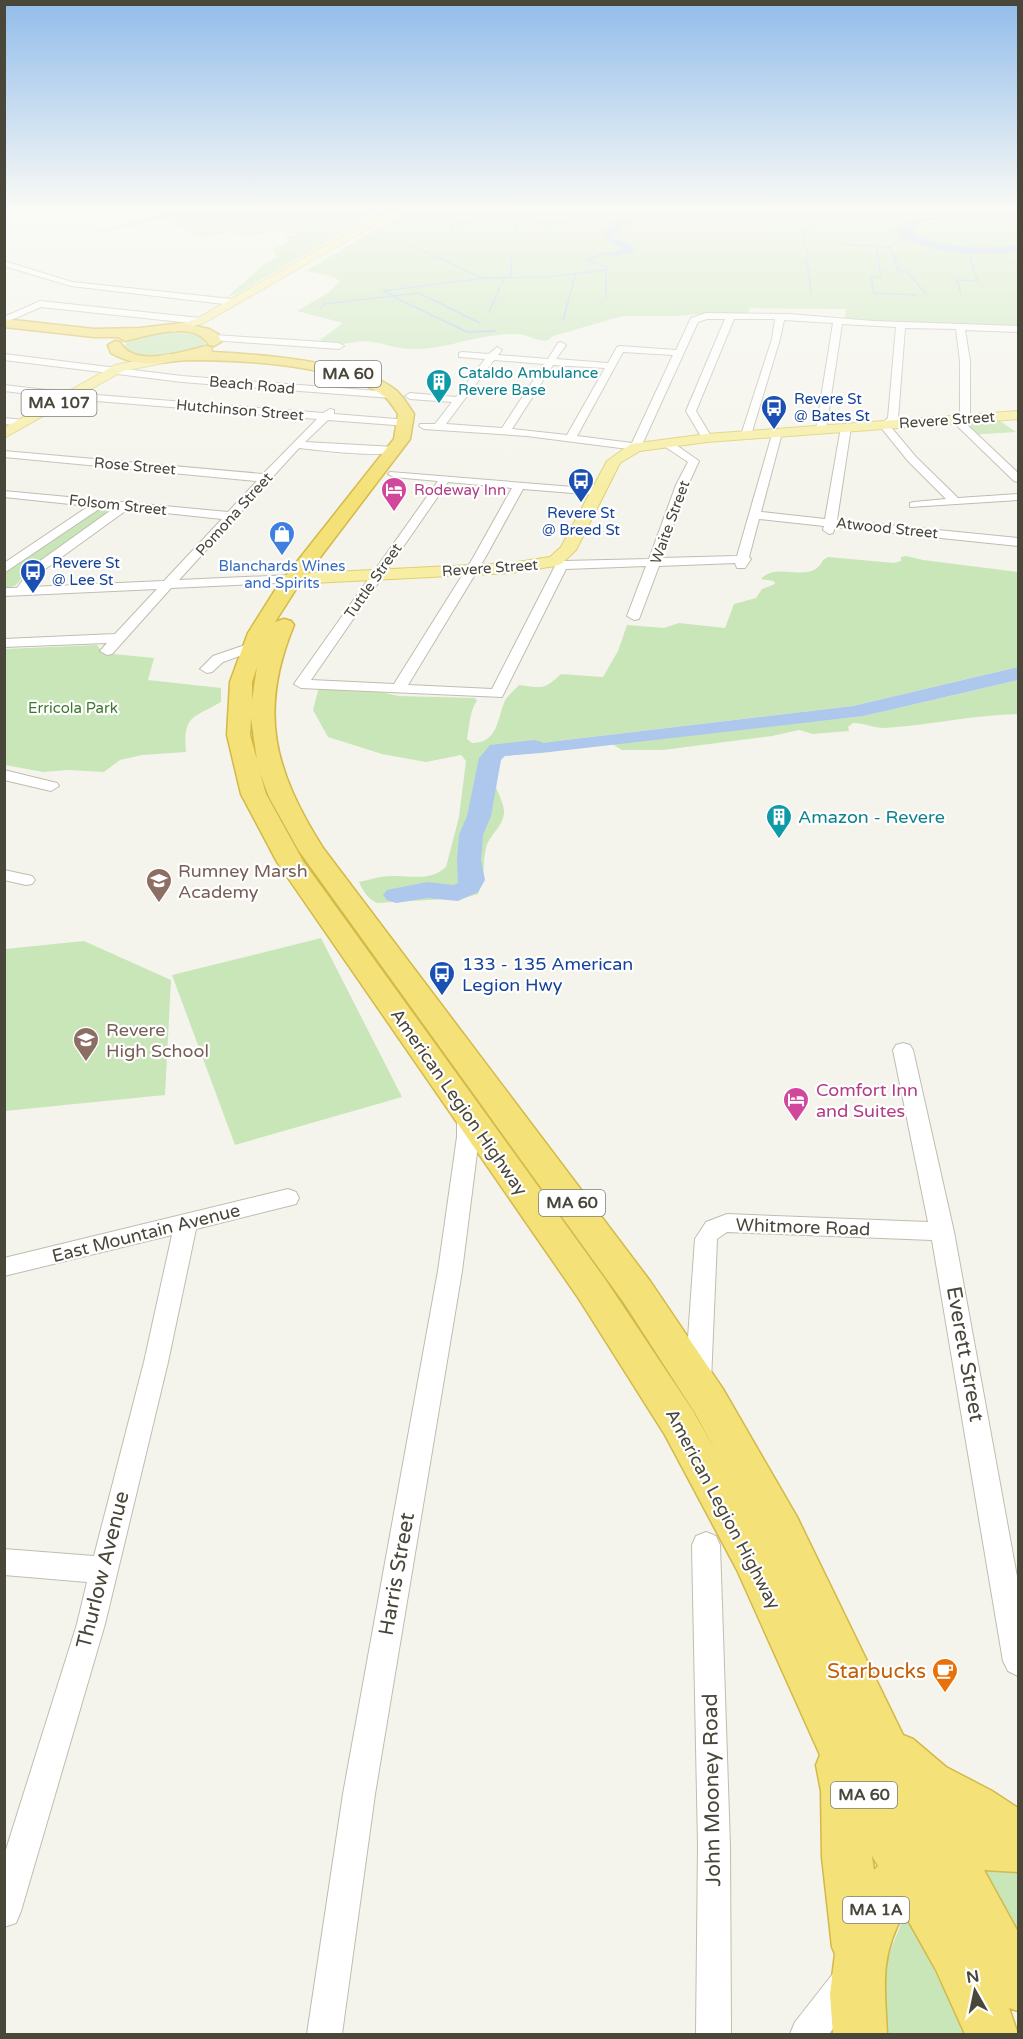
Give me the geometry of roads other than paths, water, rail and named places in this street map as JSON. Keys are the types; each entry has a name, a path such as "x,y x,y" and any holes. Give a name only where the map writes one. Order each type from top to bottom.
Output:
{"highway":[{"name":"MA 60","path":"4,322 94,333 193,330 242,351 313,360 351,368 383,380 410,396"},
{"name":"MA 60","path":"4,328 87,338 137,358 231,356 331,370 363,380 391,395 405,411 423,425"},
{"path":"118,349 124,337 143,332"},
{"path":"186,356 206,350 213,338"},
{"path":"337,549 418,442 423,425 420,410 410,396"},
{"name":"American Legion Highway","path":"423,425 405,434 395,450 293,579 270,611 251,647 240,686 238,728 243,764 260,811 290,862 614,1321 679,1423 752,1556 865,1797 991,1931 1018,1984"},
{"name":"American Legion Highway","path":"321,571 291,612 275,641 262,690 264,743 283,801 312,851 637,1292 698,1383 745,1462 786,1539 899,1776 954,1953 993,2034"},
{"path":"826,1716 845,1791 848,1857 858,1964"},
{"path":"876,1731 891,1751 918,1777 975,1808 1018,1837"},
{"path":"925,1860 980,1843 1018,1846"},
{"name":"MA 1A","path":"860,2034 856,1999 858,1964 866,1932 876,1908 898,1879 925,1860"}],"main road":[{"path":"173,329 200,321 227,305"},
{"path":"213,338 207,328 211,321 238,305"},
{"path":"116,370 121,364 118,349"},
{"name":"MA 107","path":"4,434 116,370 169,358"},
{"name":"Revere Street","path":"293,579 321,571 379,575 559,563 614,461 636,447 707,438 1018,415"}],"street":[{"path":"4,322 38,305"},
{"path":"51,305 200,321"},
{"path":"746,435 776,339 780,316"},
{"path":"636,447 694,320 698,318 780,316 901,325 1018,329"},
{"path":"707,438 691,411 730,317"},
{"path":"821,429 838,321"},
{"path":"901,325 893,418 884,425 912,459 955,502"},
{"path":"960,327 965,361 965,415 955,419 1018,479"},
{"path":"213,338 339,346"},
{"path":"423,425 459,400 501,344"},
{"path":"505,432 561,345"},
{"path":"570,439 620,350 679,353"},
{"path":"462,355 610,366"},
{"name":"Beach Road","path":"4,357 348,393 391,395"},
{"name":"Pomona Street","path":"107,651 296,445 363,380"},
{"name":"Hutchinson Street","path":"4,388 72,396 505,432 636,447"},
{"path":"410,396 459,400"},
{"path":"4,421 24,423"},
{"path":"830,526 846,428"},
{"path":"519,485 471,570 398,689 497,694 559,563 743,562 777,433"},
{"name":"Waite Street","path":"634,616 682,485 694,461 665,442"},
{"path":"296,445 395,450"},
{"name":"Rose Street","path":"4,454 266,478"},
{"path":"394,474 598,492"},
{"name":"Tuttle Street","path":"398,689 301,684 445,478"},
{"name":"Folsom Street","path":"6,495 231,516"},
{"path":"914,505 1018,497"},
{"path":"4,569 99,504"},
{"path":"21,591 37,569 125,506"},
{"name":"Atwood Street","path":"755,515 830,526 1018,542"},
{"name":"Revere Street","path":"4,592 293,579"},
{"path":"4,643 118,638"},
{"path":"207,669 218,659 251,647"},
{"path":"4,775 51,786"},
{"path":"4,875 26,880"},
{"name":"Everett Street","path":"903,1050 943,1232 1018,1661"},
{"name":"Harris Street","path":"324,2034 359,1794 446,1294 468,1137 467,1114"},
{"name":"East Mountain Avenue","path":"4,1267 288,1198"},
{"name":"Whitmore Road","path":"698,1383 706,1239 709,1231 717,1226 727,1223 943,1232"},
{"name":"Thurlow Avenue","path":"4,1911 91,1624 156,1362 186,1224"},
{"name":"John Mooney Road","path":"706,1545 714,1846 714,2034"},
{"path":"4,1562 104,1570"},
{"path":"807,2034 858,1964"}],"water":[{"path":"1018,667 1018,680 864,716 541,753 502,756 497,750 502,745 532,744 853,706"}],"waterway":[{"path":"320,309 323,305"},
{"path":"411,305 459,328"},
{"path":"444,305 480,323"},
{"path":"489,312 492,305"},
{"path":"563,321 567,305"},
{"path":"455,326 459,328"},
{"path":"459,328 467,332 495,331"},
{"path":"396,895 427,890 458,893 469,887 472,880 469,860 471,835 479,816 490,758 498,750 534,747"}],"place":[{"name":"Cataldo Ambulance Revere Base","path":"439,405"},
{"name":"Revere St @ Bates St","path":"774,431"},
{"name":"Revere St @ Breed St","path":"581,504"},
{"name":"Rodeway Inn","path":"394,513"},
{"name":"Blanchards Wines and Spirits","path":"282,557"},
{"name":"Revere St @ Lee St","path":"33,595"},
{"name":"Amazon - Revere","path":"779,840"},
{"name":"Rumney Marsh Academy","path":"159,904"},
{"name":"133 - 135 American Legion Hwy","path":"442,997"},
{"name":"Revere High School","path":"86,1063"},
{"name":"Comfort Inn and Suites","path":"796,1123"},
{"name":"Starbucks","path":"945,1694"}],"park label":[{"name":"Erricola Park","path":"73,708"}]}
